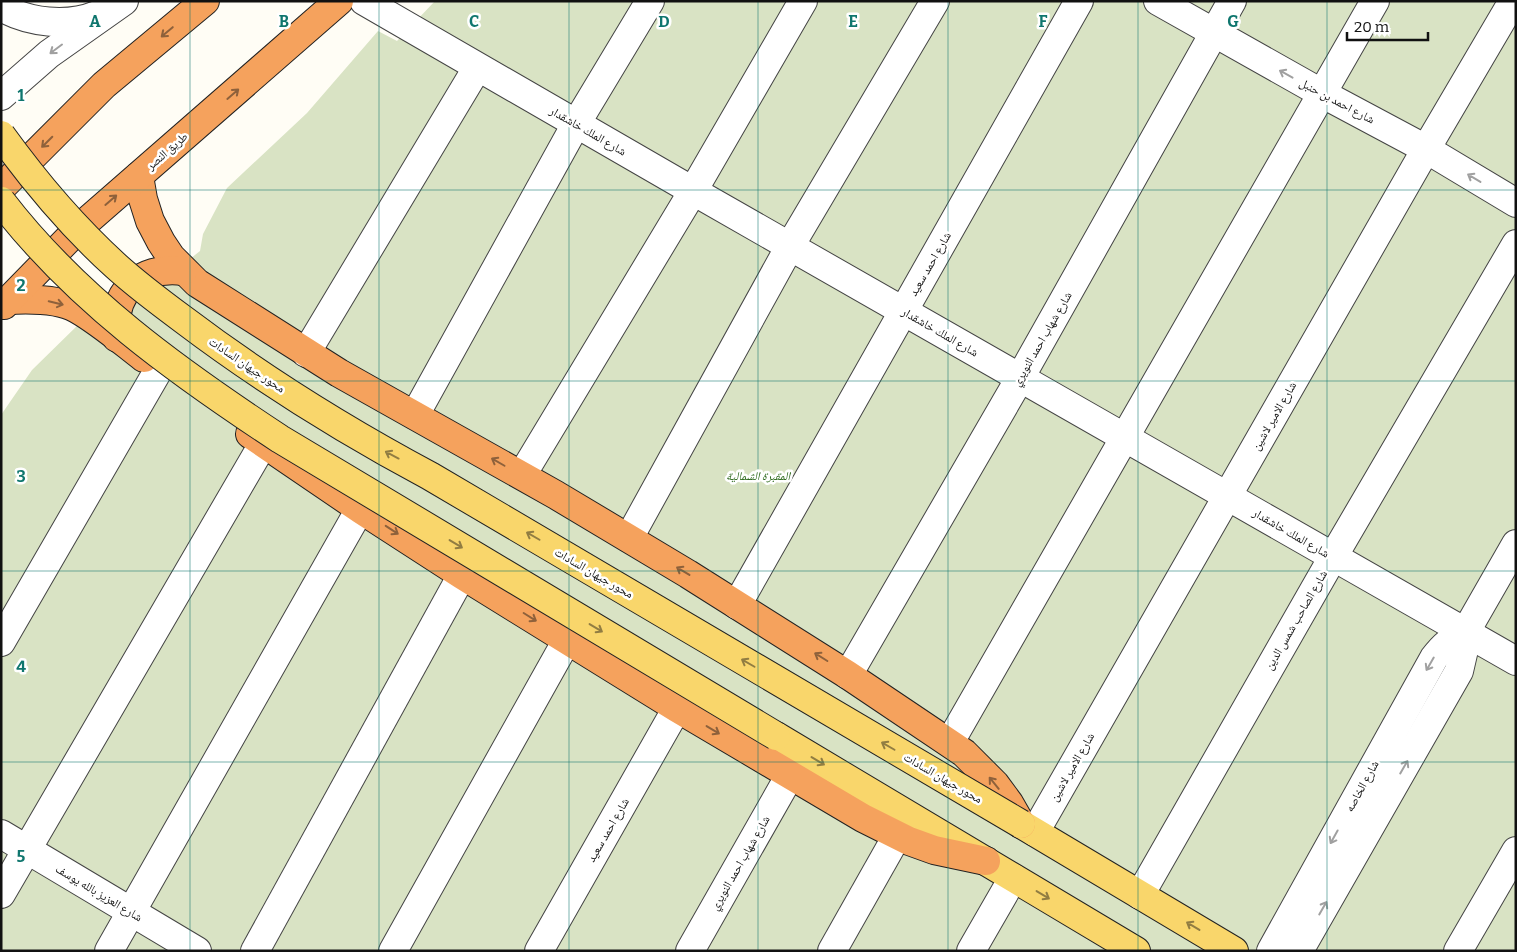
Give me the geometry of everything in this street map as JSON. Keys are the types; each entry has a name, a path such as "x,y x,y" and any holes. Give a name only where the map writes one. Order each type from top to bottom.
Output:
{"highway":[{"path":"1,188 104,85 205,1"},
{"name":"طريق النصر","path":"5,304 79,228 339,1"},
{"path":"139,176 143,199 150,221 171,257 196,283 338,373 629,538 848,674 950,742 990,779 1028,828"},
{"path":"117,338 115,326 119,303 125,292 134,283 157,271 183,271"},
{"path":"5,304 28,298 47,300 76,308 263,444 360,509 462,575 677,708 863,818 897,836 934,850 986,861"}],"main road":[{"name":"محور جيهان السادات","path":"1,135 54,203 116,266 202,334 259,375 372,444 439,481 1234,951"},
{"path":"1,201 48,256 87,294 128,330 228,404 338,474 1014,878 1120,947"}],"street":[{"name":"شارع الملك خاشقدار","path":"364,1 477,68 1516,661"},
{"path":"415,415 576,124 650,1"},
{"path":"522,476 694,192 803,1"},
{"path":"629,538 790,246 935,1"},
{"name":"شارع احمد سعيد","path":"737,605 1079,1"},
{"name":"شارع احمد بن حنبل","path":"1158,1 1322,94 1426,149 1516,203"},
{"name":"شارع شهاب احمد النويري","path":"848,674 1020,378 1232,1"},
{"path":"950,742 1375,1"},
{"name":"شارع الامير لاشين","path":"1028,828 1228,497 1426,149 1514,1"},
{"path":"1,7 28,18 50,22 72,21 94,16 119,4"},
{"path":"1,96 49,54 119,4"},
{"path":"306,353 477,68"},
{"name":"شارع الصاحب شمس الدين","path":"1140,894 1333,557 1516,244"},
{"path":"1,642 159,369"},
{"path":"1,894 263,444"},
{"path":"109,951 360,509"},
{"name":"شارع الخاصه","path":"1299,951 1459,671 1465,645 1465,632 1516,544"},
{"path":"254,951 462,575"},
{"name":"شارع الخاصه","path":"1271,951 1434,658 1442,647 1453,638 1465,632"},
{"path":"394,951 567,640"},
{"name":"شارع احمد سعيد","path":"539,951 677,708"},
{"name":"شارع شهاب احمد النويري","path":"690,951 790,775"},
{"name":"شارع العزيز بالله يوسف","path":"1,834 197,951"},
{"path":"832,951 897,836"},
{"path":"1458,951 1516,851"},
{"path":"971,951 1014,878"}],"green space":[{"name":"المقبرة الشمالية","path":"435,1 1516,1 1516,951 1,951 1,415 32,370 82,321 105,326 200,251 203,234 227,188 307,113 378,31 397,41"}]}
